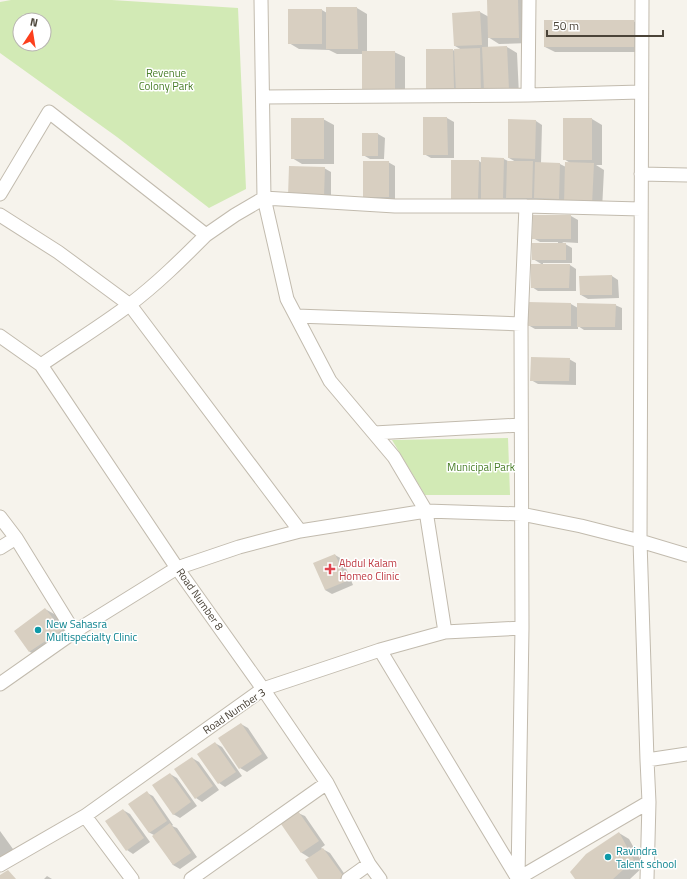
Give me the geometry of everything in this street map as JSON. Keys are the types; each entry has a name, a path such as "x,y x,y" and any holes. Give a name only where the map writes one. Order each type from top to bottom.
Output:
{"street":[{"path":"261,0 264,198 287,299 330,381 394,457 426,511 445,632"},
{"path":"528,95 529,0"},
{"path":"642,0 640,541 649,802 647,879"},
{"path":"263,97 528,95 641,92"},
{"path":"0,194 49,112 206,235"},
{"path":"641,174 687,175"},
{"path":"41,365 130,305 206,235 235,215 264,198 395,206 526,206 641,209"},
{"path":"517,879 522,628 521,324 526,206"},
{"path":"0,215 58,252 130,305 300,531"},
{"path":"296,316 521,324"},
{"name":"Road Number 8","path":"0,336 41,365 177,568 263,689 327,783 369,864 380,879"},
{"path":"374,433 521,425"},
{"path":"0,684 74,632 177,568 239,547 300,531 426,511 521,514 581,526 687,555"},
{"path":"0,517 16,538 74,632"},
{"path":"0,548 16,538"},
{"name":"Road Number 3","path":"0,865 85,816 263,689 380,650 445,632 522,628"},
{"path":"380,650 517,879"},
{"path":"647,760 687,754"},
{"path":"191,879 327,783"},
{"path":"517,879 649,802"},
{"path":"85,816 132,879"},
{"path":"348,879 369,864"}],"green space":[{"name":"Revenue Colony Park","path":"11,0 112,0 238,8 246,189 209,208 117,137 0,53 0,2"},
{"name":"Municipal Park","path":"508,438 510,495 425,495 392,440"}],"building":[{"path":"487,0 518,0 519,38 488,38"},
{"path":"326,7 357,7 358,49 326,49"},
{"path":"288,9 322,9 322,44 288,44"},
{"path":"480,11 482,45 454,46 452,13"},
{"path":"544,20 634,20 634,47 544,47"},
{"path":"507,46 509,90 484,91 482,47"},
{"path":"480,48 481,92 456,93 454,49"},
{"path":"426,49 453,49 454,88 426,89"},
{"path":"362,51 395,51 395,91 362,91"},
{"path":"423,117 447,117 448,155 423,155"},
{"path":"291,118 324,118 324,159 291,159"},
{"path":"563,118 592,118 592,160 563,160"},
{"path":"508,119 536,120 535,159 508,158"},
{"path":"362,133 378,133 378,156 362,156"},
{"path":"481,157 504,158 503,200 481,199"},
{"path":"451,160 479,160 478,202 451,202"},
{"path":"363,161 389,161 389,197 363,197"},
{"path":"507,161 533,161 532,198 506,198"},
{"path":"535,162 560,163 559,199 534,198"},
{"path":"565,162 594,163 592,205 564,204"},
{"path":"289,166 325,167 324,196 288,196"},
{"path":"533,215 571,215 571,239 532,239"},
{"path":"532,243 566,243 566,260 532,260"},
{"path":"531,264 570,264 569,288 531,288"},
{"path":"612,275 612,295 580,295 579,276"},
{"path":"528,302 571,303 571,326 527,326"},
{"path":"577,303 616,304 615,327 577,327"},
{"path":"531,357 570,358 569,381 530,381"},
{"path":"335,554 347,581 325,590 313,563"},
{"name":"New Sahasra Multispecialty Clinic","path":"45,608 62,630 29,652 14,631"},
{"path":"241,723 262,754 239,769 218,738"},
{"path":"215,742 236,772 218,784 197,754"},
{"path":"192,757 213,786 195,799 174,769"},
{"path":"170,773 191,802 173,815 152,785"},
{"path":"147,791 167,821 149,833 128,804"},
{"path":"123,809 144,838 126,851 105,821"},
{"path":"298,811 319,841 301,853 281,824"},
{"path":"170,823 191,853 173,865 152,836"},
{"name":"Ravindra Talent school","path":"619,832 634,860 613,879 575,879 570,872 586,854"},
{"path":"323,848 344,877 341,879 318,879 305,860"},
{"path":"8,870 16,879 0,879 0,875"}],"place":[{"name":"Abdul Kalam Homeo Clinic","path":"330,569"},
{"name":"New Sahasra Multispecialty Clinic","path":"38,630"},
{"name":"Ravindra Talent school","path":"608,857"}]}
